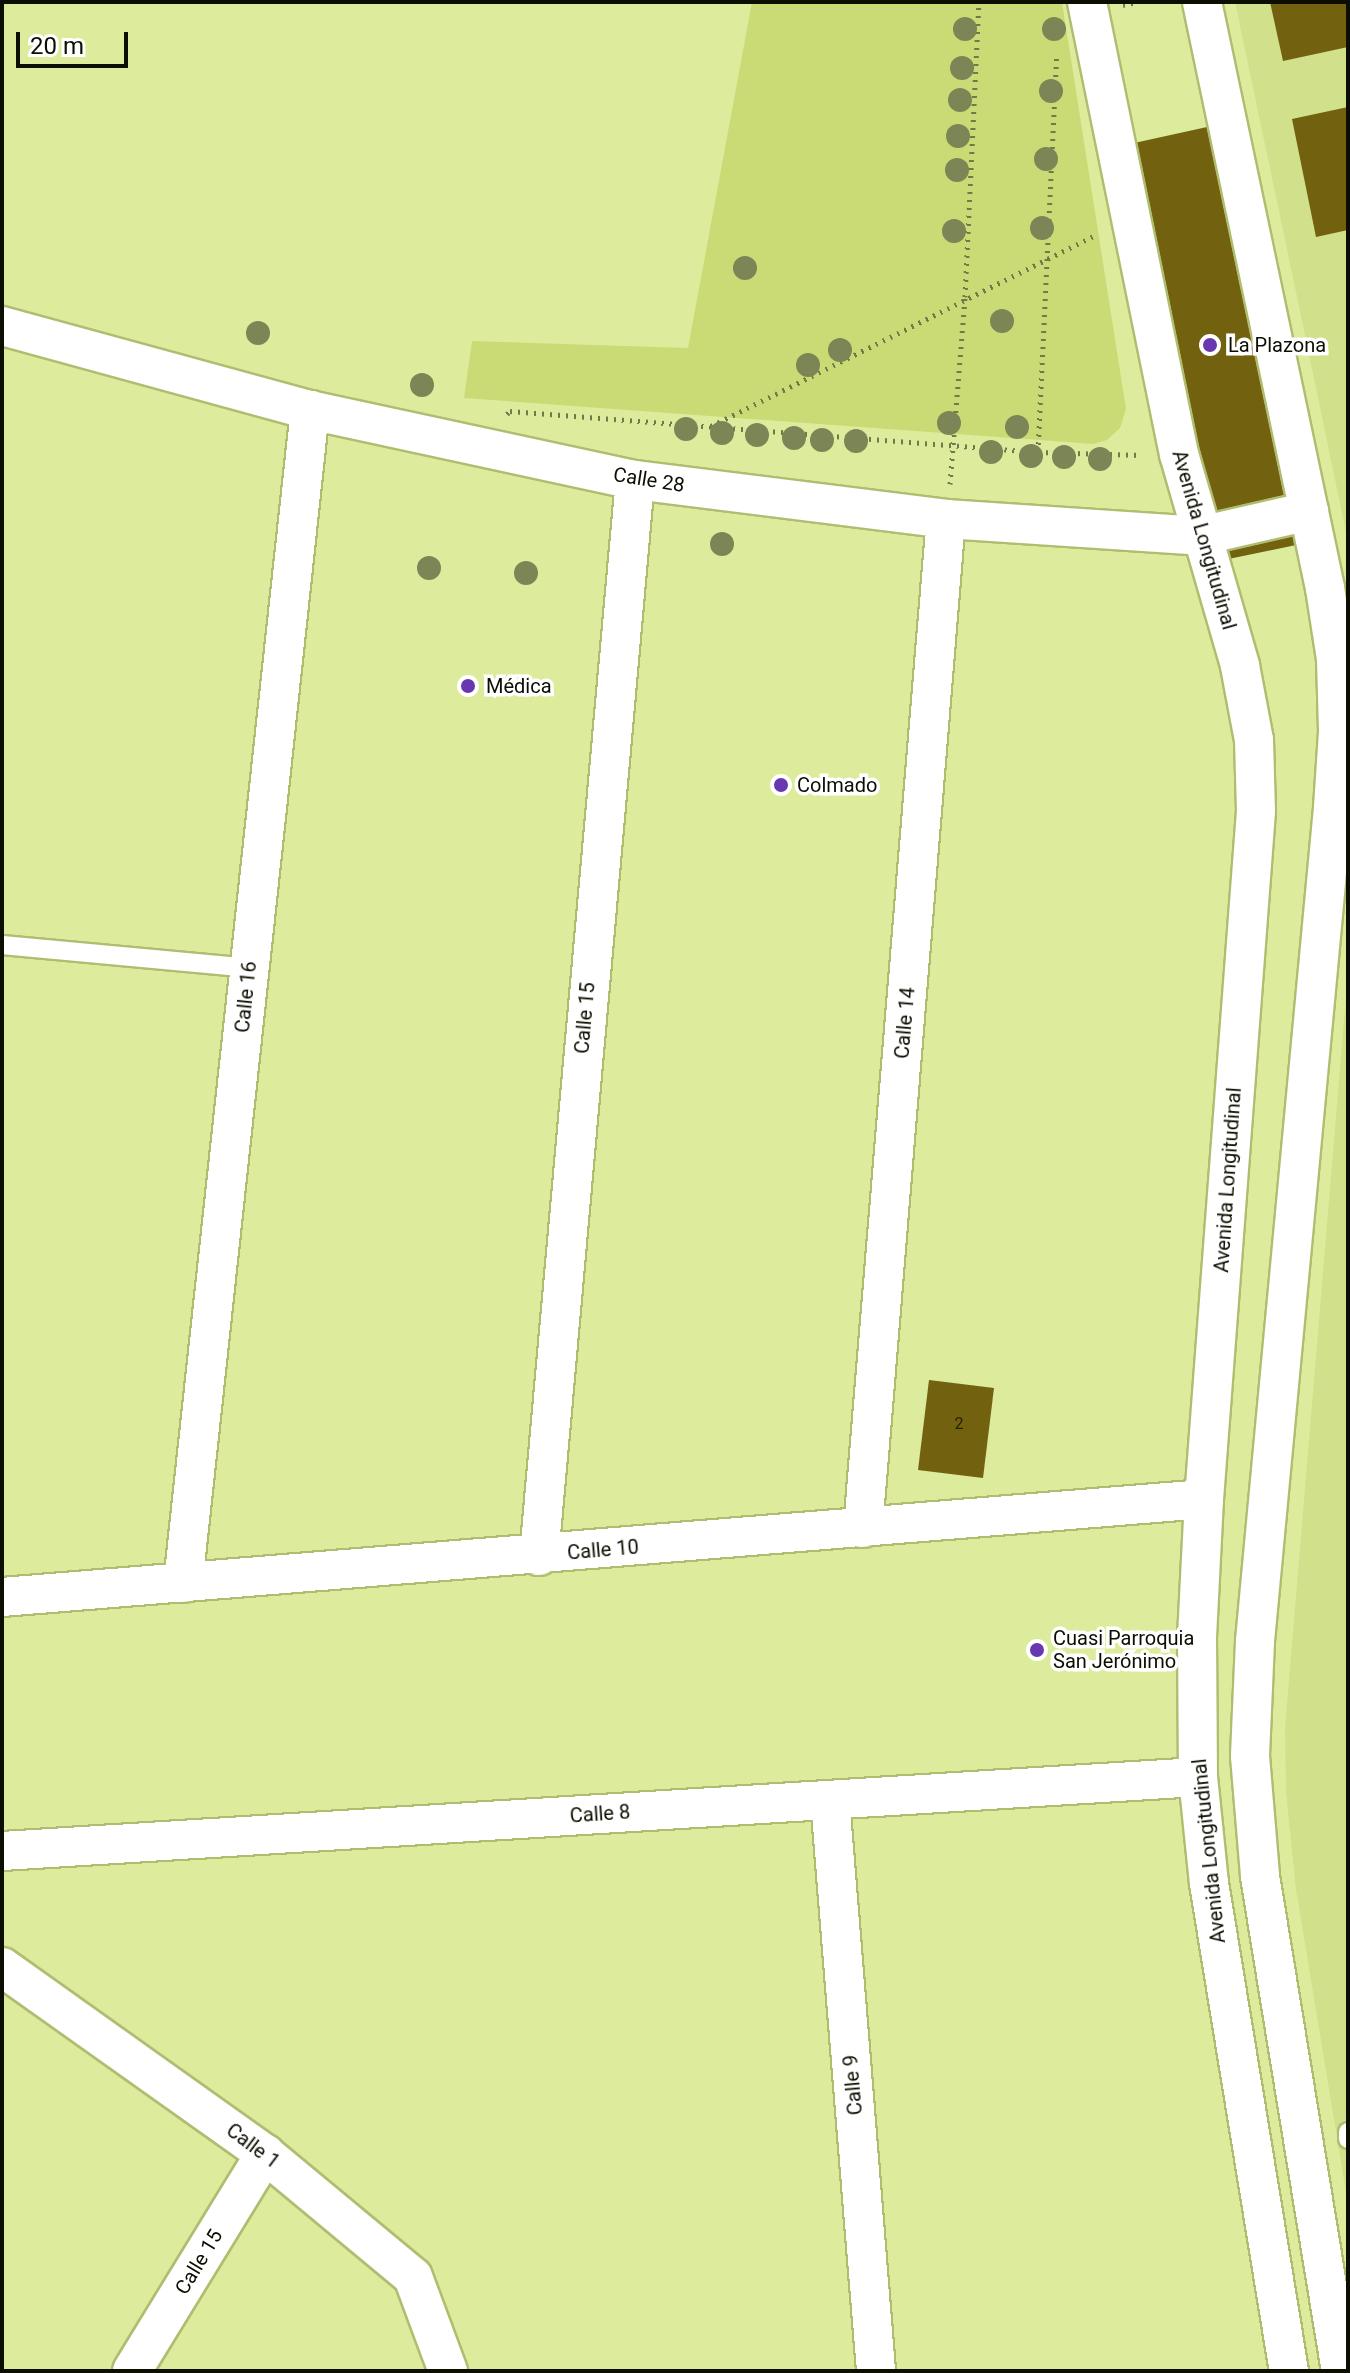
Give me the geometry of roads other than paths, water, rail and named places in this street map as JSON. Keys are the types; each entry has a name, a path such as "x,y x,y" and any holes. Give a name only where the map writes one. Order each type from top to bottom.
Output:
{"street":[{"name":"Avenida Longitudinal","path":"1087,2 1179,454 1200,536 1240,666 1254,740 1256,811 1204,1499 1197,1636 1198,1777 1209,1883 1289,2371"},
{"path":"1202,2 1309,511 1336,659 1338,732 1255,1641 1250,1756 1260,1876 1341,2371"},
{"name":"Calle 28","path":"2,326 310,410 635,480 946,519 1200,536 1309,511"},
{"name":"Calle 16","path":"183,1583 310,410"},
{"name":"Calle 15","path":"539,1556 635,480"},
{"name":"Calle 14","path":"863,1528 946,519"},
{"name":"Calle 10","path":"2,1597 539,1556 1204,1499"},
{"name":"Calle 8","path":"2,1851 1198,1777"},
{"name":"Calle 9","path":"830,1800 876,2371"},
{"name":"Calle 1","path":"2,1967 265,2154 413,2277 448,2371"},
{"name":"Calle 15","path":"132,2371 265,2154"}],"lane":[{"path":"2,945 250,968"},
{"path":"1348,2132 1348,2139"}],"place":[{"name":"La Plazona","path":"1210,345"},
{"name":"Médica","path":"468,686"},
{"name":"Colmado","path":"781,785"},
{"name":"Cuasi Parroquia San Jerónimo","path":"1037,1650"}]}
